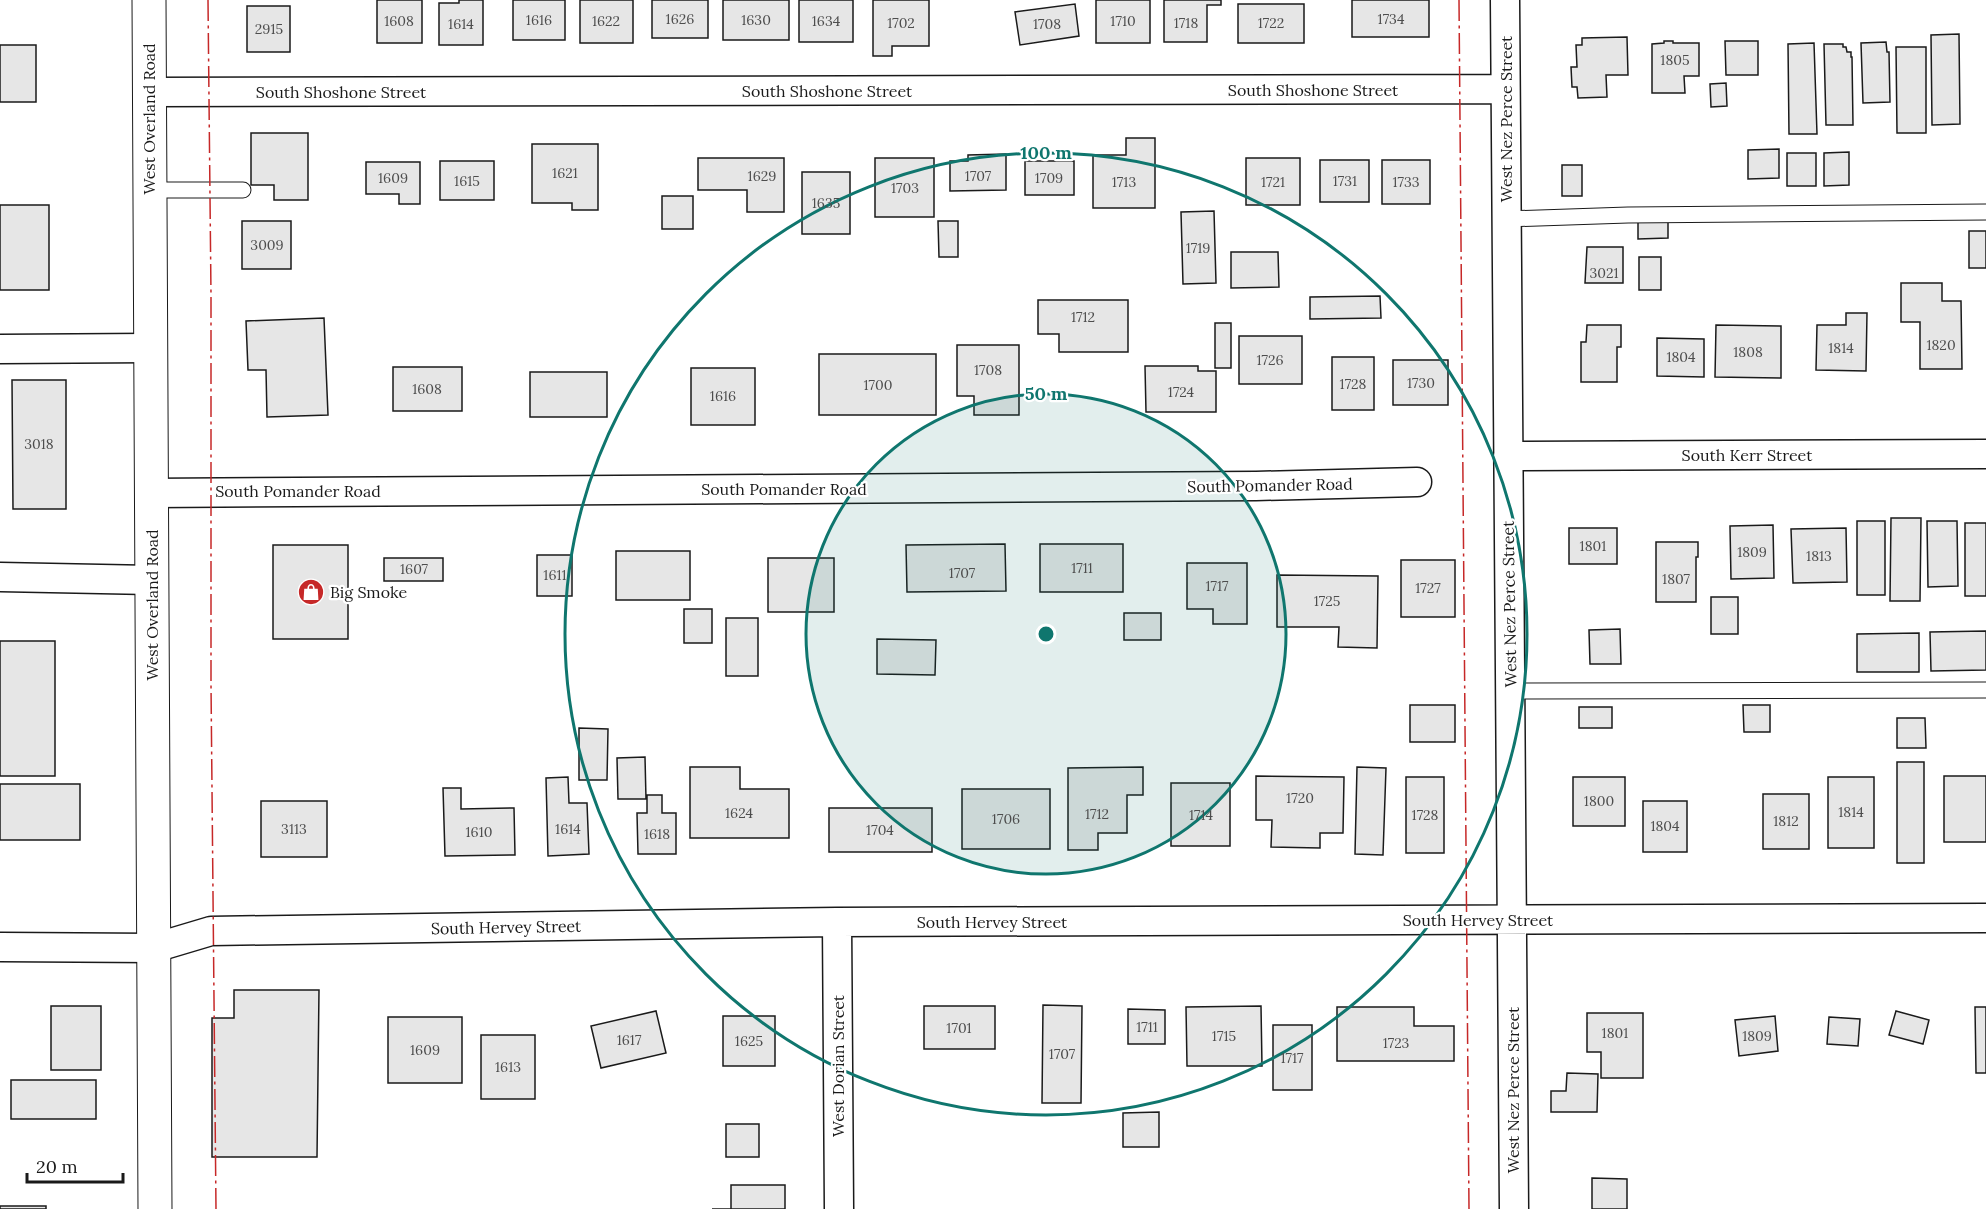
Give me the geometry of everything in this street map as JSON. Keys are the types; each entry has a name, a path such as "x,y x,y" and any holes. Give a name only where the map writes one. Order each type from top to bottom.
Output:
{"main road":[{"name":"West Overland Road","path":"149,0 155,1209"}],"street":[{"name":"West Nez Perce Street","path":"1505,0 1514,1209"},
{"name":"South Shoshone Street","path":"149,92 1505,89"},
{"path":"0,349 150,348"},
{"name":"South Kerr Street","path":"1508,456 1986,454"},
{"name":"South Pomander Road","path":"151,493 1256,486 1417,482"},
{"path":"0,577 151,580"},
{"name":"South Hervey Street","path":"0,947 153,948 211,931 837,922 1986,918"},
{"name":"West Dorian Street","path":"837,922 839,1209"}],"lane":[{"path":"150,190 243,190"},
{"path":"1506,219 1628,215 1986,212"},
{"path":"1510,691 1986,690"}],"building":[{"path":"377,0 422,0 422,43 377,43"},
{"path":"459,0 483,0 483,45 439,45 439,3 459,3"},
{"path":"513,0 565,0 565,40 513,40"},
{"path":"580,0 633,0 633,43 580,43"},
{"path":"652,0 708,0 708,38 652,38"},
{"path":"723,0 789,0 789,40 723,40"},
{"path":"799,0 853,0 853,42 799,42"},
{"path":"873,0 929,0 929,46 892,46 892,56 873,56"},
{"path":"1096,0 1150,0 1150,43 1096,43"},
{"path":"1164,0 1221,0 1221,5 1207,5 1207,42 1164,42"},
{"path":"1352,0 1429,0 1429,37 1352,37"},
{"path":"1075,4 1079,36 1020,45 1015,12"},
{"path":"1238,4 1304,4 1304,43 1238,43"},
{"path":"247,6 290,6 290,52 247,52"},
{"path":"1959,34 1960,124 1932,125 1931,35"},
{"path":"1627,37 1628,75 1606,75 1607,97 1578,98 1577,87 1572,87 1571,67 1577,67 1576,45 1582,45 1582,38"},
{"path":"1664,41 1699,43 1699,76 1684,76 1685,93 1652,93 1652,44 1664,43"},
{"path":"1725,41 1758,41 1758,75 1726,75"},
{"path":"1886,42 1887,52 1889,52 1890,102 1863,103 1861,43"},
{"path":"1814,43 1817,134 1789,134 1788,44"},
{"path":"1824,44 1843,44 1847,52 1851,52 1853,125 1826,125"},
{"path":"0,45 36,45 36,102 0,102"},
{"path":"1896,47 1926,47 1926,133 1897,133"},
{"path":"1726,83 1727,106 1711,107 1710,84"},
{"path":"251,133 308,133 308,200 274,200 274,185 251,185"},
{"path":"1126,138 1155,138 1155,208 1093,208 1093,155 1126,155"},
{"path":"532,144 598,144 598,210 572,210 572,203 532,203"},
{"path":"1779,149 1779,178 1748,179 1748,150"},
{"path":"1849,152 1849,185 1824,186 1824,153"},
{"path":"1787,153 1816,153 1816,186 1787,186"},
{"path":"1006,154 1006,190 950,191 950,161 968,161 968,155"},
{"path":"698,158 784,158 784,212 747,212 747,190 698,190"},
{"path":"875,158 934,158 934,217 875,217"},
{"path":"1246,158 1300,158 1300,205 1246,205"},
{"path":"1320,160 1369,160 1369,202 1320,202"},
{"path":"1382,160 1430,160 1430,204 1382,204"},
{"path":"440,161 494,161 494,200 440,200"},
{"path":"1025,161 1074,161 1074,195 1025,195"},
{"path":"366,162 420,162 420,204 399,204 399,194 366,194"},
{"path":"1562,165 1582,165 1582,196 1562,196"},
{"path":"802,172 850,172 850,234 802,234"},
{"path":"662,196 693,196 693,229 662,229"},
{"path":"0,205 49,205 49,290 0,290"},
{"path":"1214,211 1216,283 1183,284 1181,212"},
{"path":"242,221 291,221 291,269 242,269"},
{"path":"938,221 958,221 958,257 939,257"},
{"path":"1668,221 1668,238 1638,239 1638,222"},
{"path":"1969,231 1986,231 1986,268 1969,268"},
{"path":"1587,247 1623,247 1623,283 1585,283"},
{"path":"1231,252 1278,252 1279,287 1231,288"},
{"path":"1639,257 1661,257 1661,290 1639,290"},
{"path":"1901,283 1942,283 1942,301 1961,301 1962,369 1920,369 1920,322 1901,322"},
{"path":"1380,296 1381,318 1310,319 1310,297"},
{"path":"1038,300 1128,300 1128,352 1059,352 1059,334 1038,334"},
{"path":"1846,313 1867,313 1866,371 1816,370 1817,325 1846,325"},
{"path":"324,318 328,415 267,417 266,370 248,370 246,321"},
{"path":"1215,323 1231,323 1231,368 1215,368"},
{"path":"1587,325 1621,325 1621,347 1617,347 1617,382 1581,382 1581,342 1586,342"},
{"path":"1716,325 1781,326 1781,378 1715,377"},
{"path":"1239,336 1302,336 1302,384 1239,384"},
{"path":"1657,338 1704,339 1704,377 1657,376"},
{"path":"957,345 1019,345 1019,415 974,415 974,396 957,396"},
{"path":"819,354 936,354 936,415 819,415"},
{"path":"1332,357 1374,357 1374,410 1332,410"},
{"path":"1393,360 1448,360 1448,405 1393,405"},
{"path":"1145,366 1198,366 1198,371 1216,371 1216,412 1146,412"},
{"path":"393,367 462,367 462,411 393,411"},
{"path":"691,368 755,368 755,425 691,425"},
{"path":"530,372 607,372 607,417 530,417"},
{"path":"12,380 66,380 66,509 13,509"},
{"path":"1891,518 1921,518 1920,601 1890,601"},
{"path":"1857,521 1885,521 1885,595 1857,595"},
{"path":"1927,521 1957,521 1958,586 1928,587"},
{"path":"1965,523 1986,523 1986,596 1965,596"},
{"path":"1773,525 1774,578 1731,579 1730,526"},
{"path":"1569,528 1617,528 1617,564 1569,564"},
{"path":"1846,528 1847,582 1793,583 1791,529"},
{"path":"1656,542 1698,542 1696,602 1656,602"},
{"path":"1005,544 1006,591 907,592 906,545"},
{"path":"1040,544 1123,544 1123,592 1040,592"},
{"name":"Big Smoke","path":"273,545 348,545 348,639 273,639"},
{"path":"616,551 690,551 690,600 616,600"},
{"path":"537,555 572,555 572,596 537,596"},
{"path":"384,558 443,558 443,581 384,581"},
{"path":"768,558 834,558 834,612 768,612"},
{"path":"1401,560 1455,560 1455,617 1401,617"},
{"path":"1187,563 1247,563 1247,624 1213,624 1213,609 1187,609"},
{"path":"1277,575 1378,576 1377,648 1338,647 1339,627 1277,627"},
{"path":"1711,597 1738,597 1738,634 1711,634"},
{"path":"684,609 712,609 712,643 684,643"},
{"path":"1124,613 1161,613 1161,640 1124,640"},
{"path":"726,618 758,618 758,676 726,676"},
{"path":"1620,629 1621,664 1590,664 1589,630"},
{"path":"1986,631 1986,670 1931,671 1930,632"},
{"path":"1919,633 1919,672 1857,672 1857,634"},
{"path":"877,639 936,640 935,675 877,674"},
{"path":"0,641 55,641 55,776 0,776"},
{"path":"1410,705 1455,705 1455,742 1410,742"},
{"path":"1743,705 1770,705 1770,732 1744,732"},
{"path":"1579,707 1612,707 1612,728 1579,728"},
{"path":"1897,718 1925,718 1926,748 1897,748"},
{"path":"579,728 608,729 607,780 579,780"},
{"path":"645,757 646,799 618,799 617,758"},
{"path":"1897,762 1924,762 1924,863 1897,863"},
{"path":"690,767 740,767 740,789 789,789 789,838 690,838"},
{"path":"1143,767 1143,795 1127,795 1127,833 1098,833 1098,850 1068,850 1068,768"},
{"path":"1357,767 1386,768 1383,855 1355,854"},
{"path":"1256,776 1344,777 1343,833 1320,833 1320,848 1271,847 1272,820 1256,820"},
{"path":"1944,776 1986,776 1986,842 1944,842"},
{"path":"568,777 569,803 587,803 589,854 548,856 546,778"},
{"path":"1406,777 1444,777 1444,853 1406,853"},
{"path":"1573,777 1625,777 1625,826 1573,826"},
{"path":"1828,777 1874,777 1874,848 1828,848"},
{"path":"1171,783 1230,783 1230,846 1171,846"},
{"path":"0,784 80,784 80,840 0,840"},
{"path":"443,788 461,788 461,809 514,808 515,855 445,856"},
{"path":"962,789 1050,789 1050,849 962,849"},
{"path":"1763,794 1809,794 1809,849 1763,849"},
{"path":"647,795 662,795 662,813 676,813 676,854 638,854 637,813 647,813"},
{"path":"261,801 327,801 327,857 261,857"},
{"path":"1643,801 1687,801 1687,852 1643,852"},
{"path":"829,808 932,808 932,852 829,852"},
{"path":"234,990 319,990 317,1157 212,1157 212,1018 234,1018"},
{"path":"1043,1005 1082,1006 1081,1103 1042,1103"},
{"path":"51,1006 101,1006 101,1070 51,1070"},
{"path":"924,1006 995,1006 995,1049 924,1049"},
{"path":"1261,1006 1262,1066 1187,1066 1186,1007"},
{"path":"1337,1007 1414,1007 1414,1026 1454,1026 1454,1061 1337,1061"},
{"path":"1975,1007 1986,1007 1986,1073 1976,1073"},
{"path":"1128,1009 1165,1010 1165,1044 1128,1044"},
{"path":"656,1011 666,1053 601,1068 591,1026"},
{"path":"1896,1011 1929,1020 1923,1044 1889,1035"},
{"path":"1587,1013 1643,1013 1643,1078 1601,1078 1601,1052 1587,1052"},
{"path":"723,1016 775,1016 775,1066 723,1066"},
{"path":"1775,1016 1778,1051 1739,1056 1735,1020"},
{"path":"388,1017 462,1017 462,1083 388,1083"},
{"path":"1829,1017 1860,1019 1858,1046 1827,1044"},
{"path":"1273,1025 1312,1025 1312,1090 1273,1090"},
{"path":"481,1035 535,1035 535,1099 481,1099"},
{"path":"1567,1073 1598,1074 1597,1112 1551,1112 1551,1091 1566,1091"},
{"path":"11,1080 96,1080 96,1119 11,1119"},
{"path":"1159,1112 1159,1147 1123,1147 1123,1113"},
{"path":"726,1124 759,1124 759,1157 726,1157"},
{"path":"1592,1178 1627,1179 1627,1209 1592,1209"},
{"path":"731,1185 785,1185 785,1209 731,1209"},
{"path":"0,1206 46,1206 46,1209 0,1209"}],"power":[{"path":"208,0 216,1209"},
{"path":"1459,0 1469,1209"}],"place":[{"name":"Big Smoke","path":"311,592"}]}
